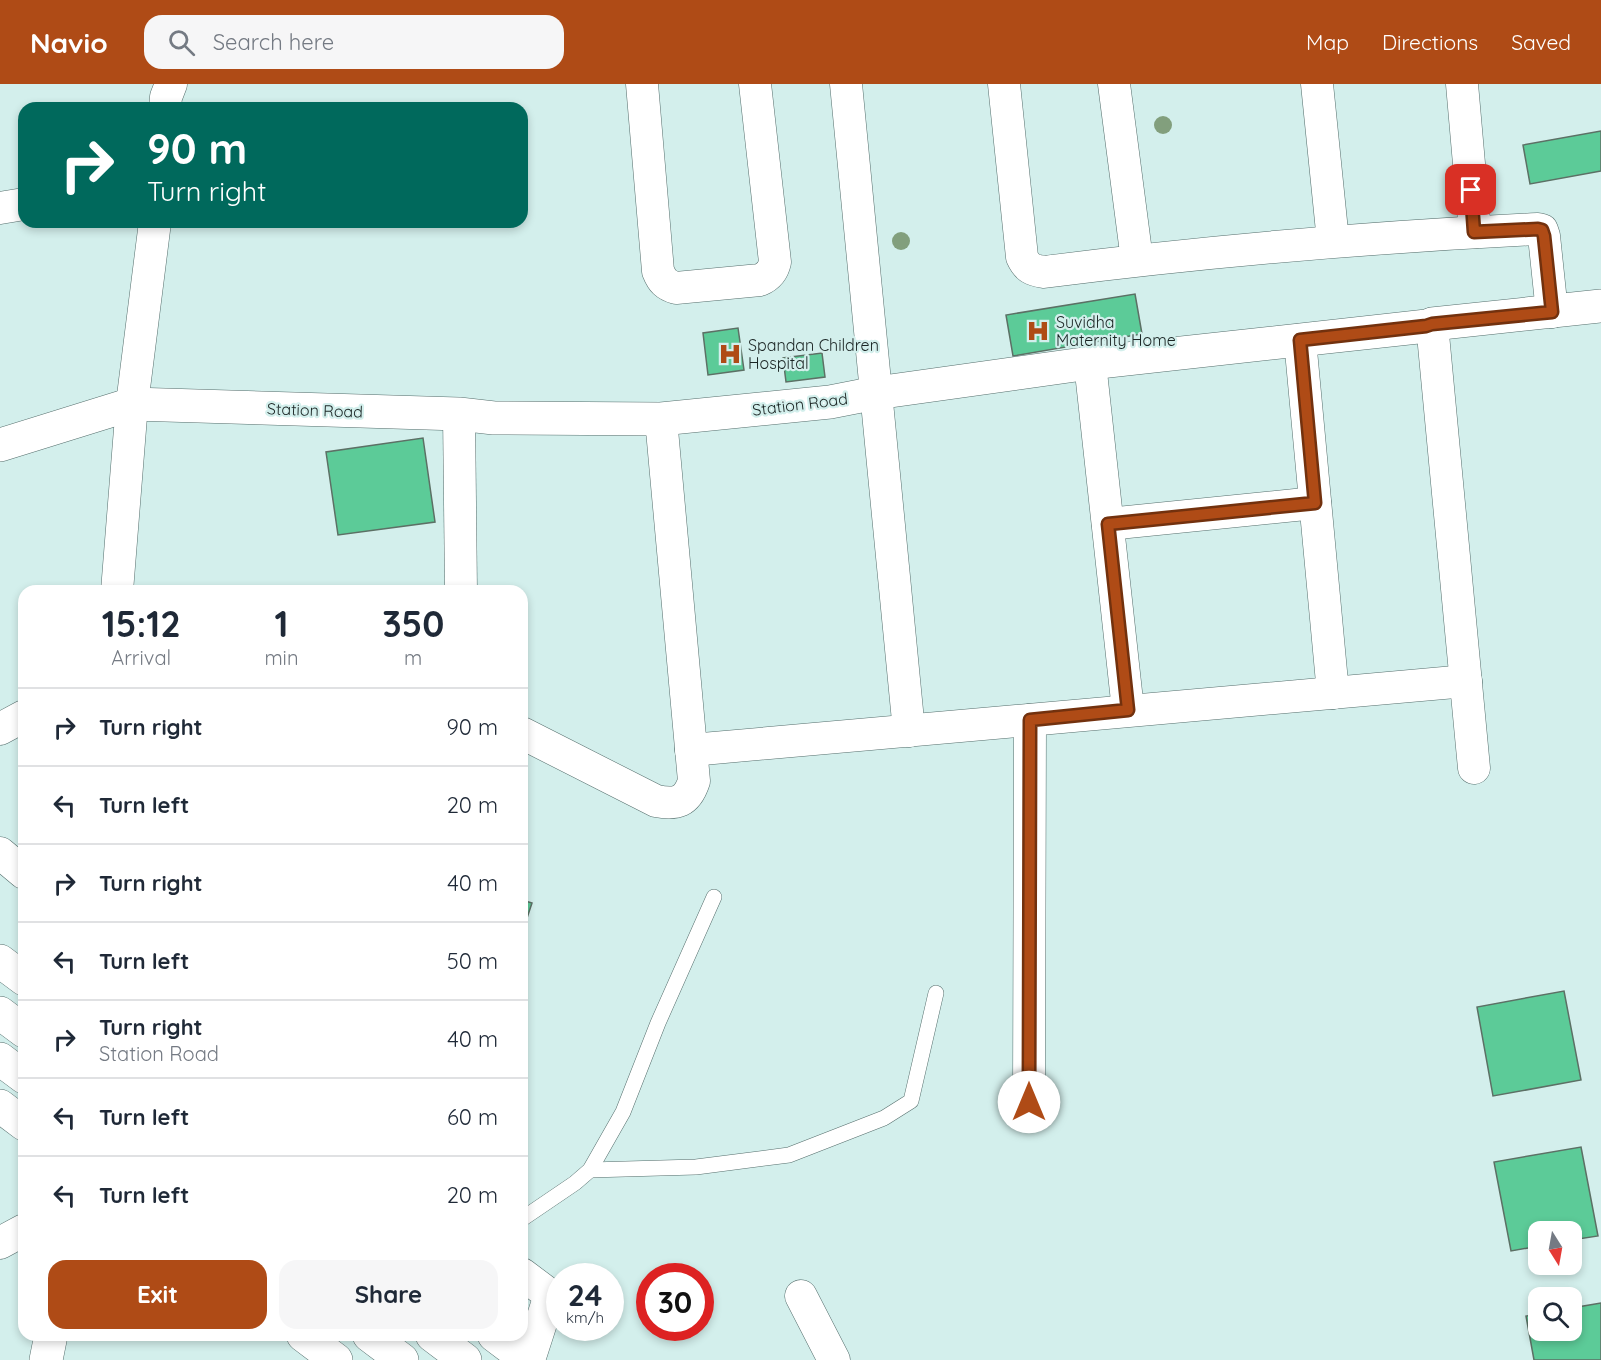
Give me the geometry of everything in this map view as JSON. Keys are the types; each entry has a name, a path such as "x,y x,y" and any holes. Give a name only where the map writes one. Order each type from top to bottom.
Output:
{"main road":[{"name":"Station Road","path":"0,445 132,404 494,417 661,419 830,402 876,393 1090,363 1601,306"},
{"path":"0,961 18,974"},
{"path":"0,1013 18,1026"},
{"path":"0,1059 18,1072"},
{"path":"0,1106 18,1120"},
{"path":"46,1360 50,1341"},
{"path":"311,1341 336,1360"},
{"path":"377,1341 402,1360"},
{"path":"440,1341 465,1360"},
{"path":"502,1341 528,1360"}],"street":[{"path":"166,102 171,84"},
{"path":"642,84 658,271 661,279 676,288 760,280 767,277 774,269 755,84"},
{"path":"846,84 909,731"},
{"path":"1004,84 1022,257 1026,265 1033,270 1044,272 1137,260 1333,241 1538,229 1542,230 1544,236 1552,312"},
{"path":"1114,84 1137,260"},
{"path":"1317,84 1333,241"},
{"path":"1462,84 1474,232"},
{"path":"0,208 18,205"},
{"path":"117,585 132,404 154,228"},
{"path":"1432,324 1474,768"},
{"path":"1300,340 1333,693"},
{"path":"1090,363 1128,710"},
{"path":"459,414 461,585"},
{"path":"528,736 656,801 670,804 681,801 690,793 694,782 661,419"},
{"path":"1108,524 1315,503"},
{"path":"691,750 1466,681"},
{"path":"0,729 18,719"},
{"path":"1029,1102 1030,720"},
{"path":"0,853 18,868"},
{"path":"0,1244 18,1234"},
{"path":"528,1278 550,1295 528,1360"},
{"path":"801,1296 834,1360"}],"lane":[{"path":"528,1215 590,1170 623,1112 658,1023 714,897"},
{"path":"590,1170 696,1167 789,1155 884,1118 911,1101 936,993"}],"building":[{"path":"1601,131 1601,171 1530,184 1523,145"},
{"path":"1135,294 1142,334 1013,356 1006,315"},
{"path":"738,328 744,370 708,375 703,333"},
{"path":"822,353 825,377 786,382 783,358"},
{"path":"423,438 435,522 338,535 326,452"},
{"path":"528,902 532,903 528,915"},
{"path":"1564,991 1581,1080 1493,1096 1477,1007"},
{"path":"1581,1147 1598,1236 1582,1238 1582,1221 1528,1221 1528,1248 1511,1251 1494,1162"},
{"path":"1601,1303 1601,1360 1534,1360 1531,1341 1582,1341 1582,1306"}],"place":[{"name":"Suvidha Maternity Home","path":"1038,331"},
{"name":"Spandan Children Hospital","path":"730,354"}],"route":[{"path":"1029,1102 1030,720 1128,710 1108,524 1315,503 1300,340 1552,312 1542,230 1474,232 1471,190"}]}
